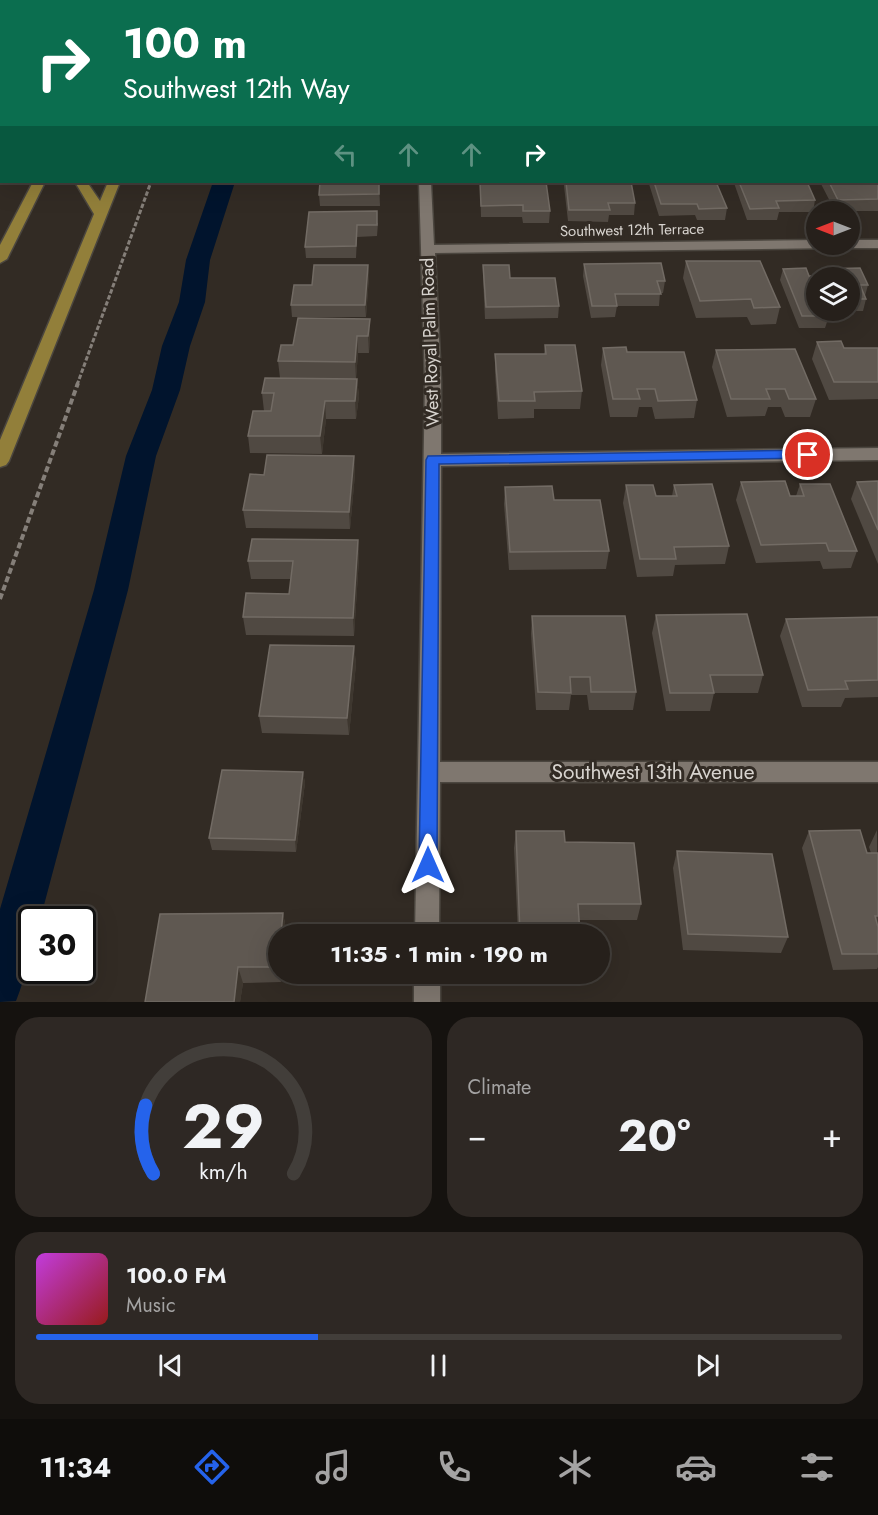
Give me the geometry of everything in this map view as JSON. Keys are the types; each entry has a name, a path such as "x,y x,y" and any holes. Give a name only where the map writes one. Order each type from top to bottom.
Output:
{"main road":[{"path":"0,259 38,183"},
{"path":"82,183 101,214"},
{"path":"0,461 114,183"}],"street":[{"name":"West Royal Palm Road","path":"425,183 433,381 427,924"},
{"name":"Southwest 12th Terrace","path":"428,249 806,244"},
{"path":"860,244 878,244"},
{"path":"433,460 878,454"},
{"name":"Southwest 13th Avenue","path":"429,772 878,772"},
{"path":"427,984 427,1002"}],"path":[{"path":"0,598 151,183"}],"building":[{"path":"320,183 379,183 379,194 319,195"},
{"path":"480,183 546,183 550,211 523,211 523,205 481,206"},
{"path":"566,183 631,183 635,203 608,203 610,210 569,210"},
{"path":"654,183 716,183 727,208 699,209 697,204 661,204"},
{"path":"739,183 807,183 815,200 776,201 779,208 750,209"},
{"path":"830,183 878,183 878,199 838,200"},
{"path":"377,211 377,225 357,225 356,246 305,247 309,212"},
{"path":"686,261 760,261 780,307 754,308 751,299 700,301"},
{"path":"661,263 665,281 657,281 661,294 615,294 617,306 592,306 584,264"},
{"path":"314,265 368,265 365,305 291,305 294,285 312,285"},
{"path":"483,265 509,265 510,278 555,278 559,306 486,307"},
{"path":"806,268 806,316 802,316 783,269"},
{"path":"860,268 868,285 860,285"},
{"path":"860,285 866,299 860,299"},
{"path":"298,318 370,319 368,336 357,336 355,362 278,361 281,345 293,345"},
{"path":"841,341 844,348 878,348 878,382 834,382 817,342"},
{"path":"545,345 575,345 582,391 534,392 535,401 499,401 495,354 546,354"},
{"path":"626,347 627,352 684,352 697,400 658,401 655,389 637,389 640,399 613,399 603,348"},
{"path":"795,349 816,399 789,399 785,389 766,389 770,399 731,399 716,350"},
{"path":"265,378 357,379 355,401 325,401 320,436 248,436 253,411 271,411 274,393 262,393"},
{"path":"267,455 354,456 349,512 243,510 250,474 264,475"},
{"path":"785,481 790,496 804,496 800,484 830,484 857,551 829,551 826,543 761,545 741,482"},
{"path":"878,481 878,530 857,482"},
{"path":"712,484 729,546 674,547 676,559 640,559 626,485 653,485 656,496 677,496 674,485"},
{"path":"552,486 554,500 600,500 609,551 510,552 505,487"},
{"path":"252,539 358,540 353,618 243,617 246,593 289,594 293,561 248,561"},
{"path":"747,614 763,675 710,675 714,693 670,693 656,615"},
{"path":"532,616 625,616 636,692 591,692 590,677 570,677 571,693 538,692"},
{"path":"878,617 878,680 845,681 848,689 808,690 786,619"},
{"path":"270,645 354,646 347,718 259,716"},
{"path":"222,770 303,772 295,840 209,838"},
{"path":"860,830 867,853 878,853 878,916 875,916 878,927 878,954 842,954 809,831"},
{"path":"516,831 564,831 565,842 634,843 641,904 578,904 579,924 520,924"},
{"path":"677,851 772,854 788,937 688,934"},
{"path":"283,913 282,924 268,924 268,967 238,967 234,1002 145,1002 160,914"}],"waterway":[{"path":"0,985 111,590 141,456 166,390 176,346 192,302 198,260 224,183"}],"route":[{"path":"428,865 433,460 808,455"}]}
